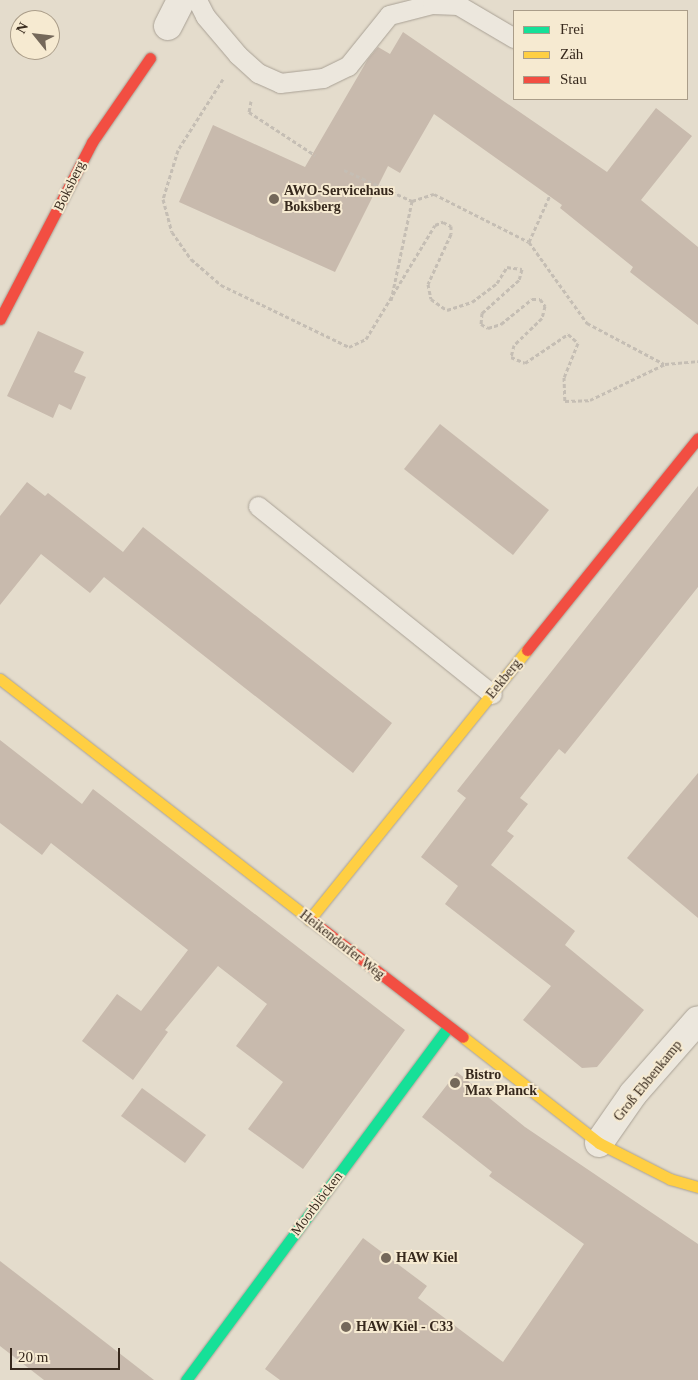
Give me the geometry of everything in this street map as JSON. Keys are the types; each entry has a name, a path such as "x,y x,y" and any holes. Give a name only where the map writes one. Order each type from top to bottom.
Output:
{"street":[{"path":"168,26 181,0"},
{"name":"Boksberg","path":"0,319 92,142 150,58"},
{"name":"Eekberg","path":"309,920 698,438"},
{"name":"Heikendorfer Weg","path":"0,679 599,1143 670,1180 698,1187"},
{"name":"Groß Ebbenkamp","path":"599,1143 633,1094 698,1020"},
{"name":"Moorblöcken","path":"186,1380 448,1027"}],"lane":[{"path":"197,0 205,16 238,55 258,74 280,83 323,78 348,66 389,15 432,4 458,5 513,37"},
{"path":"258,506 492,694"}],"path":[{"path":"238,55 178,150 167,175 162,199 172,232 191,259 221,284 332,342 349,347 366,339 390,304 435,225 443,222 451,226 451,234 428,284 431,298 448,310 472,302 498,282 507,267 522,269 519,280 482,313 481,324 488,328 501,324 532,299 540,299 545,306 542,318 514,345 511,357 525,362 568,334 578,343 564,377 565,401 590,400 665,364 698,361"},
{"path":"258,74 248,112 315,155"},
{"path":"344,170 412,201 434,194 529,242 588,323 665,364"},
{"path":"529,242 550,196"},
{"path":"390,304 412,201"}],"building":[{"path":"403,32 607,172 656,108 692,136 641,200 698,247 698,325 630,272 633,267 560,208 562,205 434,114 400,173 388,166 335,272 179,202 213,125 305,167 368,59 378,47 390,54"},
{"path":"38,331 84,352 74,372 86,377 71,410 59,404 53,418 7,396"},
{"path":"440,424 549,510 513,555 404,469"},
{"path":"27,482 45,496 48,493 123,552 143,527 392,723 353,773 104,577 90,593 41,554 0,605 0,516"},
{"path":"698,486 698,587 565,754 559,749 520,798 528,804 507,831 514,836 491,865 575,931 565,945 644,1010 597,1067 582,1068 523,1020 551,986 445,904 458,886 421,857 466,798 457,791"},
{"path":"0,740 82,804 93,789 405,1030 303,1169 248,1129 283,1082 236,1046 267,1004 218,966 165,1030 168,1032 133,1080 82,1041 117,994 141,1011 188,950 51,843 42,855 0,823"},
{"path":"698,773 698,918 627,858"},
{"path":"457,1072 525,1127 698,1244 698,1380 280,1380 265,1369 363,1238 427,1286 418,1298 503,1362 584,1244 489,1176 492,1172 422,1117"},
{"path":"142,1088 206,1135 185,1163 121,1116"},
{"path":"0,1261 154,1380 44,1380 0,1346"}],"traffic: fast":[{"path":"186,1380 448,1027"}],"traffic: slow":[{"path":"309,920 527,650"},
{"path":"0,679 312,921"},
{"path":"463,1037 599,1143 670,1179 698,1187"}],"traffic: jam":[{"path":"0,319 92,142 150,58"},
{"path":"527,650 698,438"},
{"path":"312,921 463,1037"}],"place":[{"name":"AWO-Servicehaus Boksberg","path":"274,199"},
{"name":"Bistro Max Planck","path":"455,1083"},
{"name":"HAW Kiel","path":"386,1258"},
{"name":"HAW Kiel - C33","path":"346,1327"}]}
